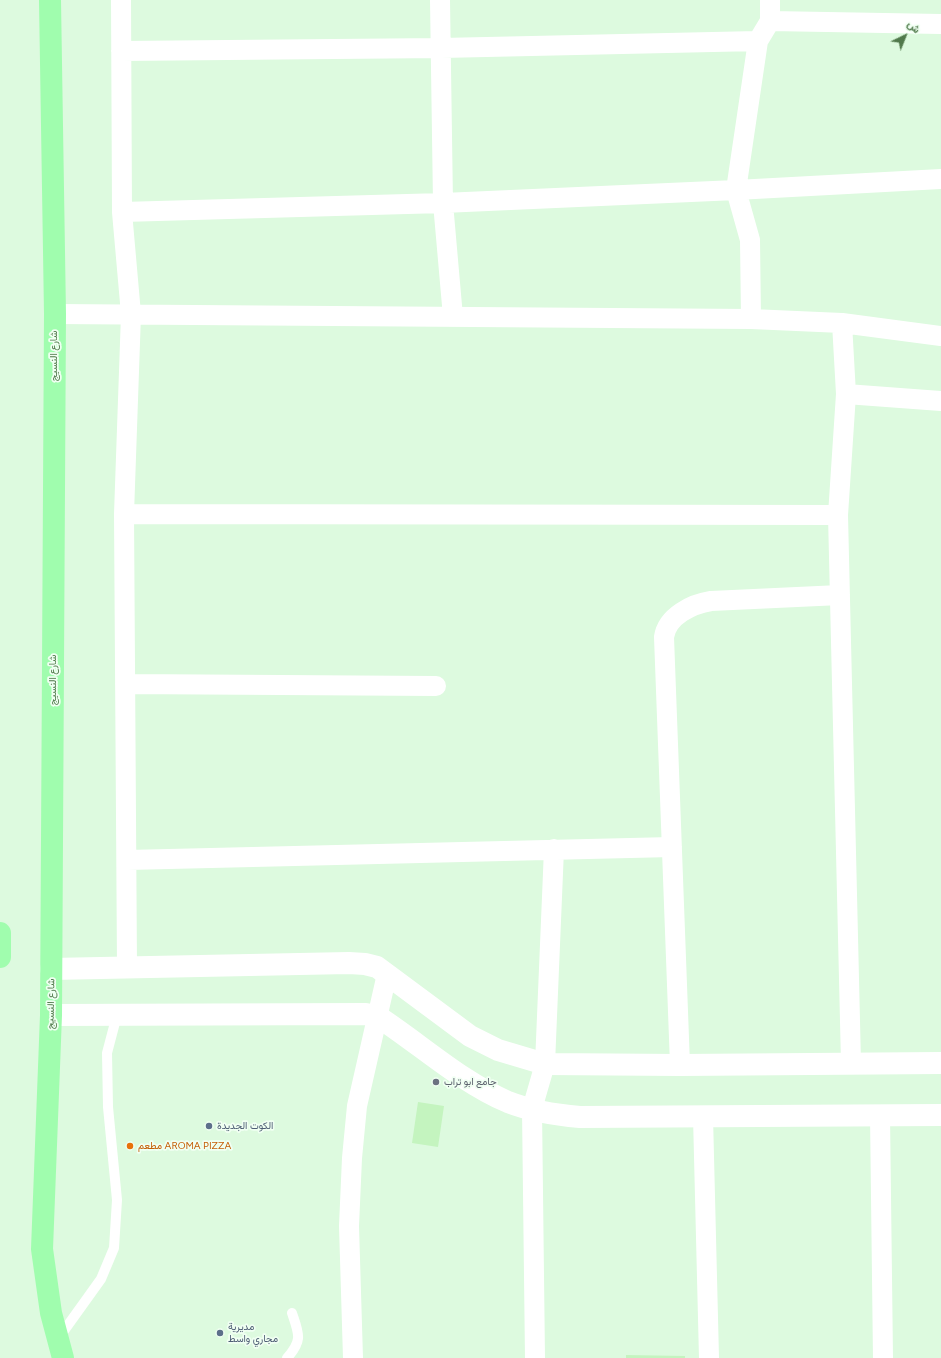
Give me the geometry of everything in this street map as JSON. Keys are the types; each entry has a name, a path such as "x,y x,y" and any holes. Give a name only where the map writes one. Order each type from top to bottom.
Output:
{"main road":[{"name":"شارع النسيج","path":"50,0 54,314 51,1015 42,1249 51,1313 60,1349"},
{"path":"0,933 0,958"}],"street":[{"path":"121,0 122,212 131,314 124,514 127,968"},
{"path":"440,0 443,203 453,317"},
{"path":"751,319 750,240 736,190 758,41 770,21 770,0"},
{"path":"770,21 941,24"},
{"path":"121,51 441,48 758,41"},
{"path":"122,212 443,203 941,179"},
{"path":"54,314 751,319 842,323 940,335"},
{"path":"842,323 846,394 838,515 851,1063"},
{"path":"846,394 941,401"},
{"path":"124,514 838,515"},
{"path":"680,1065 664,637 665,630 679,614 699,603 840,595"},
{"path":"125,684 436,686"},
{"path":"127,860 672,847"},
{"path":"535,1358 532,1109 545,1064 554,850"},
{"path":"51,969 349,963 365,964 377,967 470,1036 498,1050 545,1064 680,1065 941,1063"},
{"path":"353,1358 349,1226 356,1106 387,974"},
{"path":"51,1015 366,1014 377,1016 446,1065 482,1088 509,1102 557,1115 580,1117 941,1114"},
{"path":"880,1115 884,1358"},
{"path":"704,1116 709,1358"}],"lane":[{"path":"60,1349 101,1279 114,1248 117,1200 108,1106 107,1053 117,1015"},
{"path":"288,1358 296,1348 299,1334 292,1313"}],"shaded area":[{"path":"0,0 941,0 941,1358 0,1358"}],"building":[{"path":"418,1102 444,1106 438,1147 412,1143"},
{"path":"626,1355 685,1356 685,1358 626,1358"}],"place":[{"name":"جامع ابو تراب","path":"436,1082"},
{"name":"الكوت الجديدة","path":"209,1126"},
{"name":"مطعم AROMA PIZZA","path":"130,1146"},
{"name":"مديرية مجاري واسط","path":"220,1333"}]}
